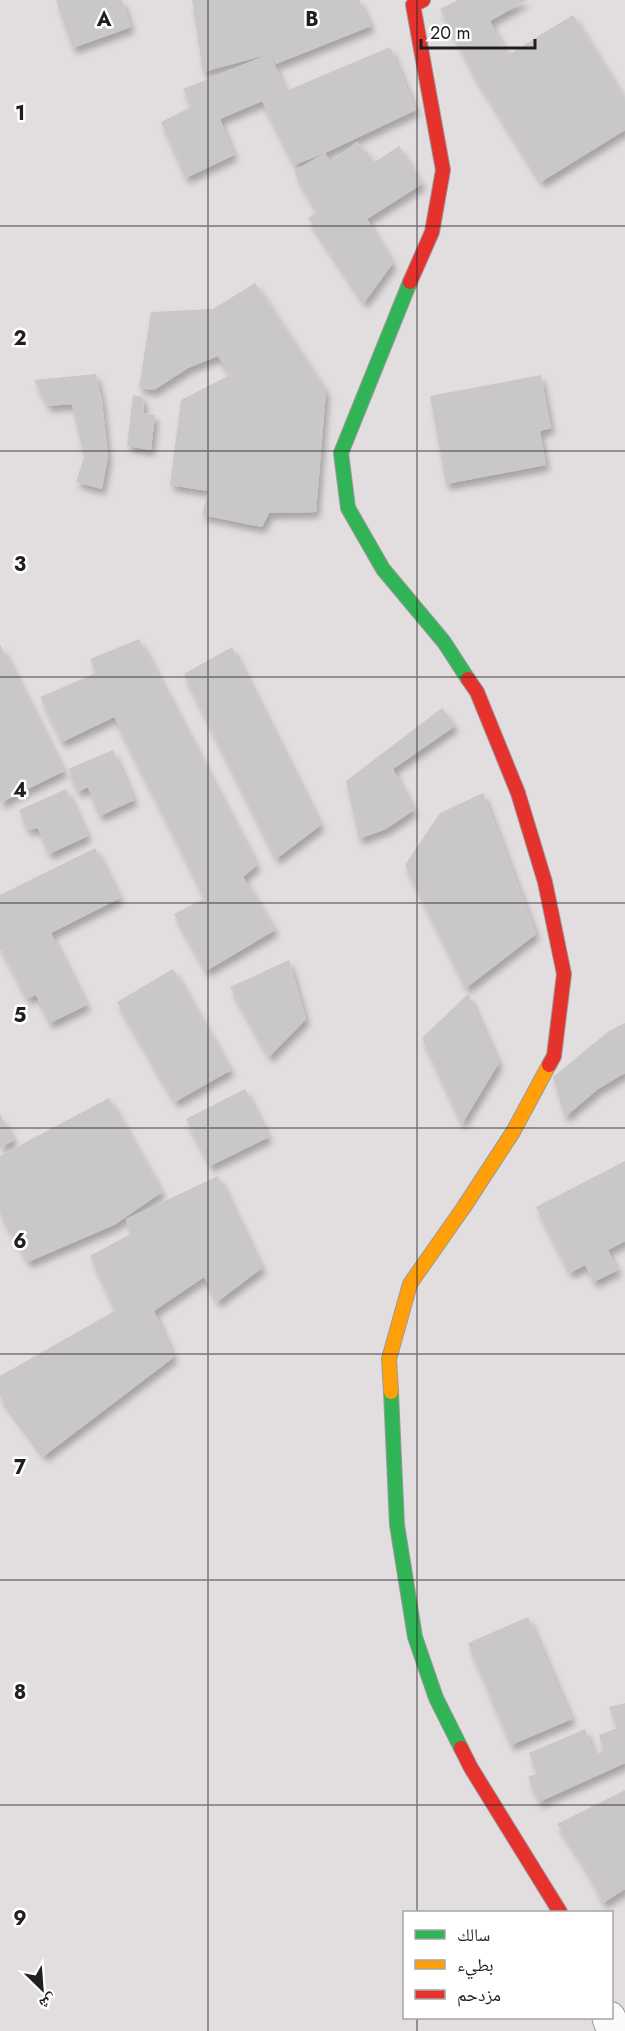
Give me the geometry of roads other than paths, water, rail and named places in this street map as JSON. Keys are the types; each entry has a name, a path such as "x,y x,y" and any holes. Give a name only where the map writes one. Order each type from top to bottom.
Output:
{"street":[{"path":"414,2 443,170 432,232 382,348 341,453 348,508 383,569 444,642 477,692 525,815 545,882 564,974 554,1056 513,1132 464,1208 410,1284 389,1359 397,1525 415,1637 435,1698 471,1768 559,1911"}]}
